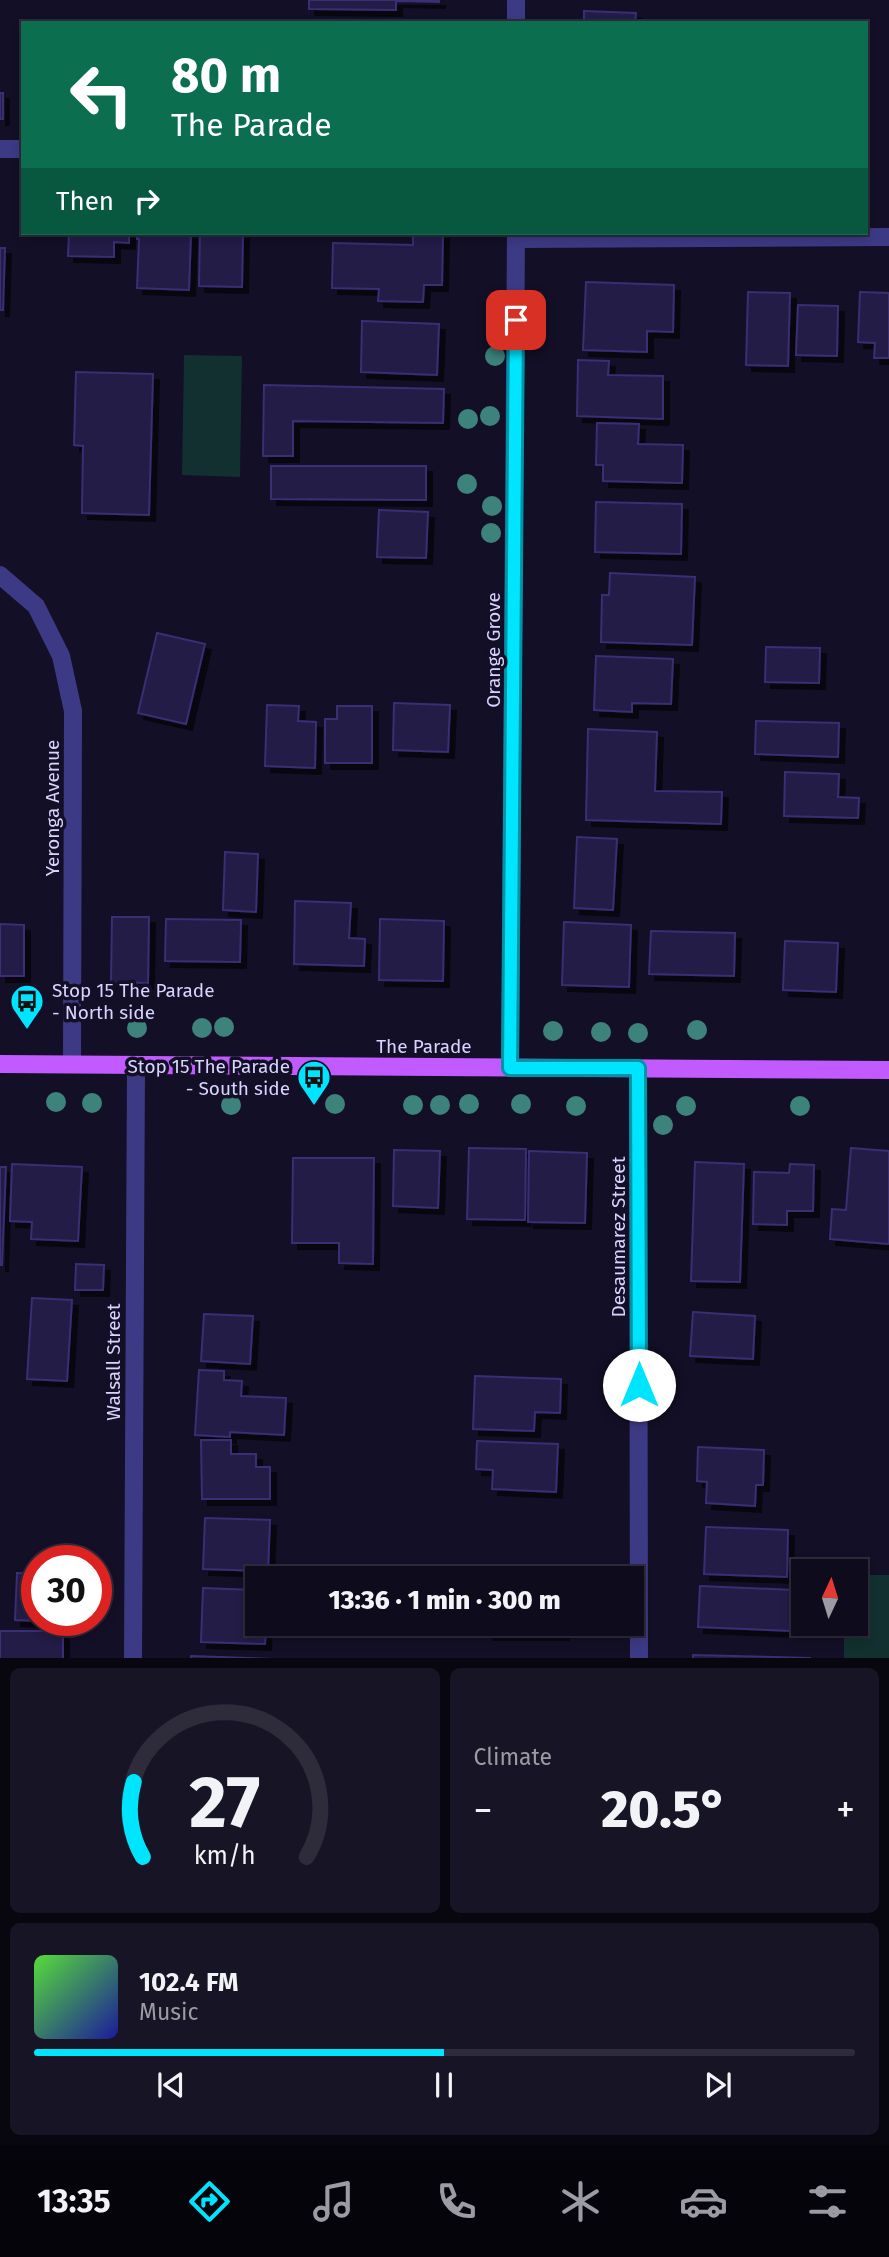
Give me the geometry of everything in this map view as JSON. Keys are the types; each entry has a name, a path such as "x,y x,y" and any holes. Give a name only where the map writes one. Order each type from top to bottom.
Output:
{"main road":[{"name":"The Parade","path":"0,1064 889,1070"}],"street":[{"path":"516,0 516,21"},
{"path":"0,149 21,149"},
{"path":"516,236 889,237"},
{"name":"Orange Grove","path":"510,1068 516,236"},
{"name":"Yeronga Avenue","path":"0,575 36,606 61,656 73,711 72,1064"},
{"name":"Walsall Street","path":"133,1658 136,1066"},
{"name":"Desaumarez Street","path":"638,1068 639,1658"}],"green space":[{"path":"184,355 242,356 240,477 182,475"},
{"path":"868,1575 889,1575 889,1658 844,1658 844,1636 868,1636"}],"building":[{"path":"309,0 439,0 439,2 396,1 396,10 309,9"},
{"path":"584,11 636,13 635,21 584,21"},
{"path":"0,93 3,93 3,119 0,119"},
{"path":"69,235 129,235 129,243 114,242 114,257 68,256"},
{"path":"137,235 191,235 189,290 137,288"},
{"path":"200,235 243,235 242,287 199,286"},
{"path":"413,235 443,235 442,285 424,285 423,302 378,301 379,289 332,288 333,243 413,245"},
{"path":"0,248 5,248 3,310 0,310"},
{"path":"586,282 674,285 673,332 647,331 647,352 583,350"},
{"path":"748,292 790,293 788,366 746,365"},
{"path":"860,292 889,293 889,358 874,358 875,343 858,342"},
{"path":"798,305 838,306 837,356 796,355"},
{"path":"362,321 439,324 437,375 361,372"},
{"path":"578,360 609,361 608,375 663,376 663,419 577,416"},
{"path":"76,372 153,374 149,515 82,513 83,446 74,445"},
{"path":"264,385 444,389 443,423 293,421 293,456 263,456"},
{"path":"597,423 639,424 638,444 683,445 682,483 603,481 603,465 596,465"},
{"path":"271,466 426,466 426,500 271,499"},
{"path":"596,502 682,504 681,554 595,552"},
{"path":"379,510 428,512 426,558 377,557"},
{"path":"610,573 695,577 692,645 601,642 602,595 609,595"},
{"path":"157,633 205,644 186,724 138,713"},
{"path":"766,647 820,648 819,683 765,682"},
{"path":"596,656 673,659 671,704 632,703 632,712 594,710"},
{"path":"394,703 450,705 448,752 393,750"},
{"path":"267,705 299,706 298,721 316,722 315,768 265,766"},
{"path":"337,706 372,706 372,763 325,763 325,719 337,719"},
{"path":"756,721 839,723 838,757 755,754"},
{"path":"588,729 657,732 655,791 722,792 721,824 586,820"},
{"path":"785,772 839,774 838,797 859,798 858,818 784,816"},
{"path":"577,837 617,839 613,910 574,908"},
{"path":"225,852 258,854 256,912 223,910"},
{"path":"295,901 351,903 349,938 365,939 364,966 294,964"},
{"path":"112,917 149,917 148,983 111,982"},
{"path":"166,919 241,920 240,962 165,961"},
{"path":"380,919 444,921 443,981 379,980"},
{"path":"564,922 631,925 629,987 562,985"},
{"path":"0,924 24,925 24,976 0,976"},
{"path":"651,931 735,933 734,976 649,974"},
{"path":"785,941 838,943 836,992 783,990"},
{"path":"469,1148 526,1149 525,1220 467,1219"},
{"path":"851,1148 889,1151 889,1244 830,1239 832,1209 846,1210"},
{"path":"394,1150 440,1151 438,1208 393,1206"},
{"path":"529,1151 587,1153 585,1223 528,1222"},
{"path":"293,1158 374,1158 373,1264 339,1263 339,1243 292,1243"},
{"path":"695,1162 744,1164 740,1282 691,1281"},
{"path":"12,1164 82,1167 78,1241 31,1239 32,1222 10,1221"},
{"path":"790,1164 814,1165 813,1211 787,1211 787,1225 753,1224 754,1172 789,1173"},
{"path":"0,1167 6,1167 2,1265 0,1265"},
{"path":"76,1264 104,1265 103,1290 75,1290"},
{"path":"32,1298 72,1300 67,1381 27,1379"},
{"path":"693,1312 755,1316 753,1359 690,1356"},
{"path":"204,1314 253,1316 250,1364 201,1361"},
{"path":"199,1370 224,1371 224,1380 242,1381 241,1396 286,1398 284,1435 230,1432 230,1437 195,1435"},
{"path":"475,1376 561,1379 560,1413 535,1412 534,1431 473,1429"},
{"path":"201,1440 231,1440 231,1454 256,1454 256,1467 270,1467 270,1499 202,1499"},
{"path":"477,1441 558,1444 556,1492 492,1489 493,1470 476,1469"},
{"path":"698,1447 764,1450 763,1485 756,1485 755,1506 706,1503 707,1482 697,1481"},
{"path":"205,1518 270,1520 268,1566 245,1566 245,1570 203,1569"},
{"path":"706,1527 788,1530 787,1577 704,1574"},
{"path":"17,1573 21,1573 21,1620 15,1620"},
{"path":"700,1586 791,1590 791,1631 698,1627"},
{"path":"203,1588 245,1590 245,1636 265,1636 265,1644 201,1642"},
{"path":"0,1631 21,1631 21,1636 63,1636 63,1658 0,1658"},
{"path":"693,1655 810,1658 693,1658"},
{"path":"191,1656 248,1658 191,1658"}],"place":[{"name":"Stop 15 The Parade - North side","path":"27,1031"},
{"name":"Stop 15 The Parade - South side","path":"314,1107"}],"route":[{"path":"516,320 510,1068 638,1068 639,1385"}]}
